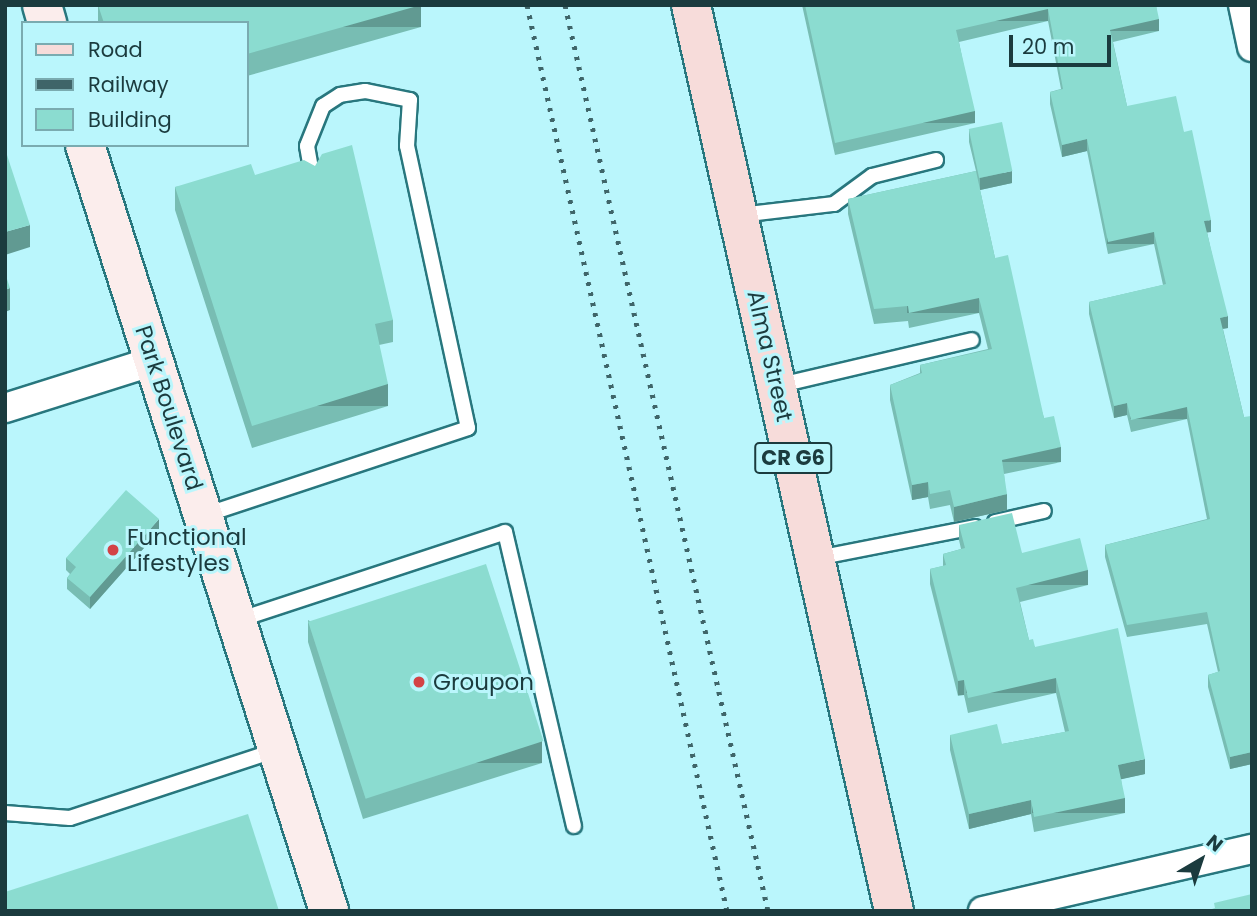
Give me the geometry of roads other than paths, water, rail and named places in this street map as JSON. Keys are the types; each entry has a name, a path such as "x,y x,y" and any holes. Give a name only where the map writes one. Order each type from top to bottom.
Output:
{"main road":[{"name":"Alma Street","path":"691,5 894,911"}],"street":[{"path":"1243,5 1252,47"},
{"name":"Park Boulevard","path":"86,147 329,911"},
{"path":"5,408 154,361"},
{"path":"983,911 1252,849"}],"lane":[{"path":"204,515 468,428 407,146 410,100 365,91 340,95 323,106 307,146 313,179"},
{"path":"738,215 834,204 872,176 936,160"},
{"path":"776,386 972,340"},
{"path":"815,558 882,548 1044,511"},
{"path":"237,621 505,532 574,826"},
{"path":"5,813 70,818 278,750"}],"railway":[{"path":"527,5 727,911"},
{"path":"565,5 768,911"}],"place":[{"name":"Functional Lifestyles","path":"113,550"},
{"name":"Groupon","path":"419,682"}]}
